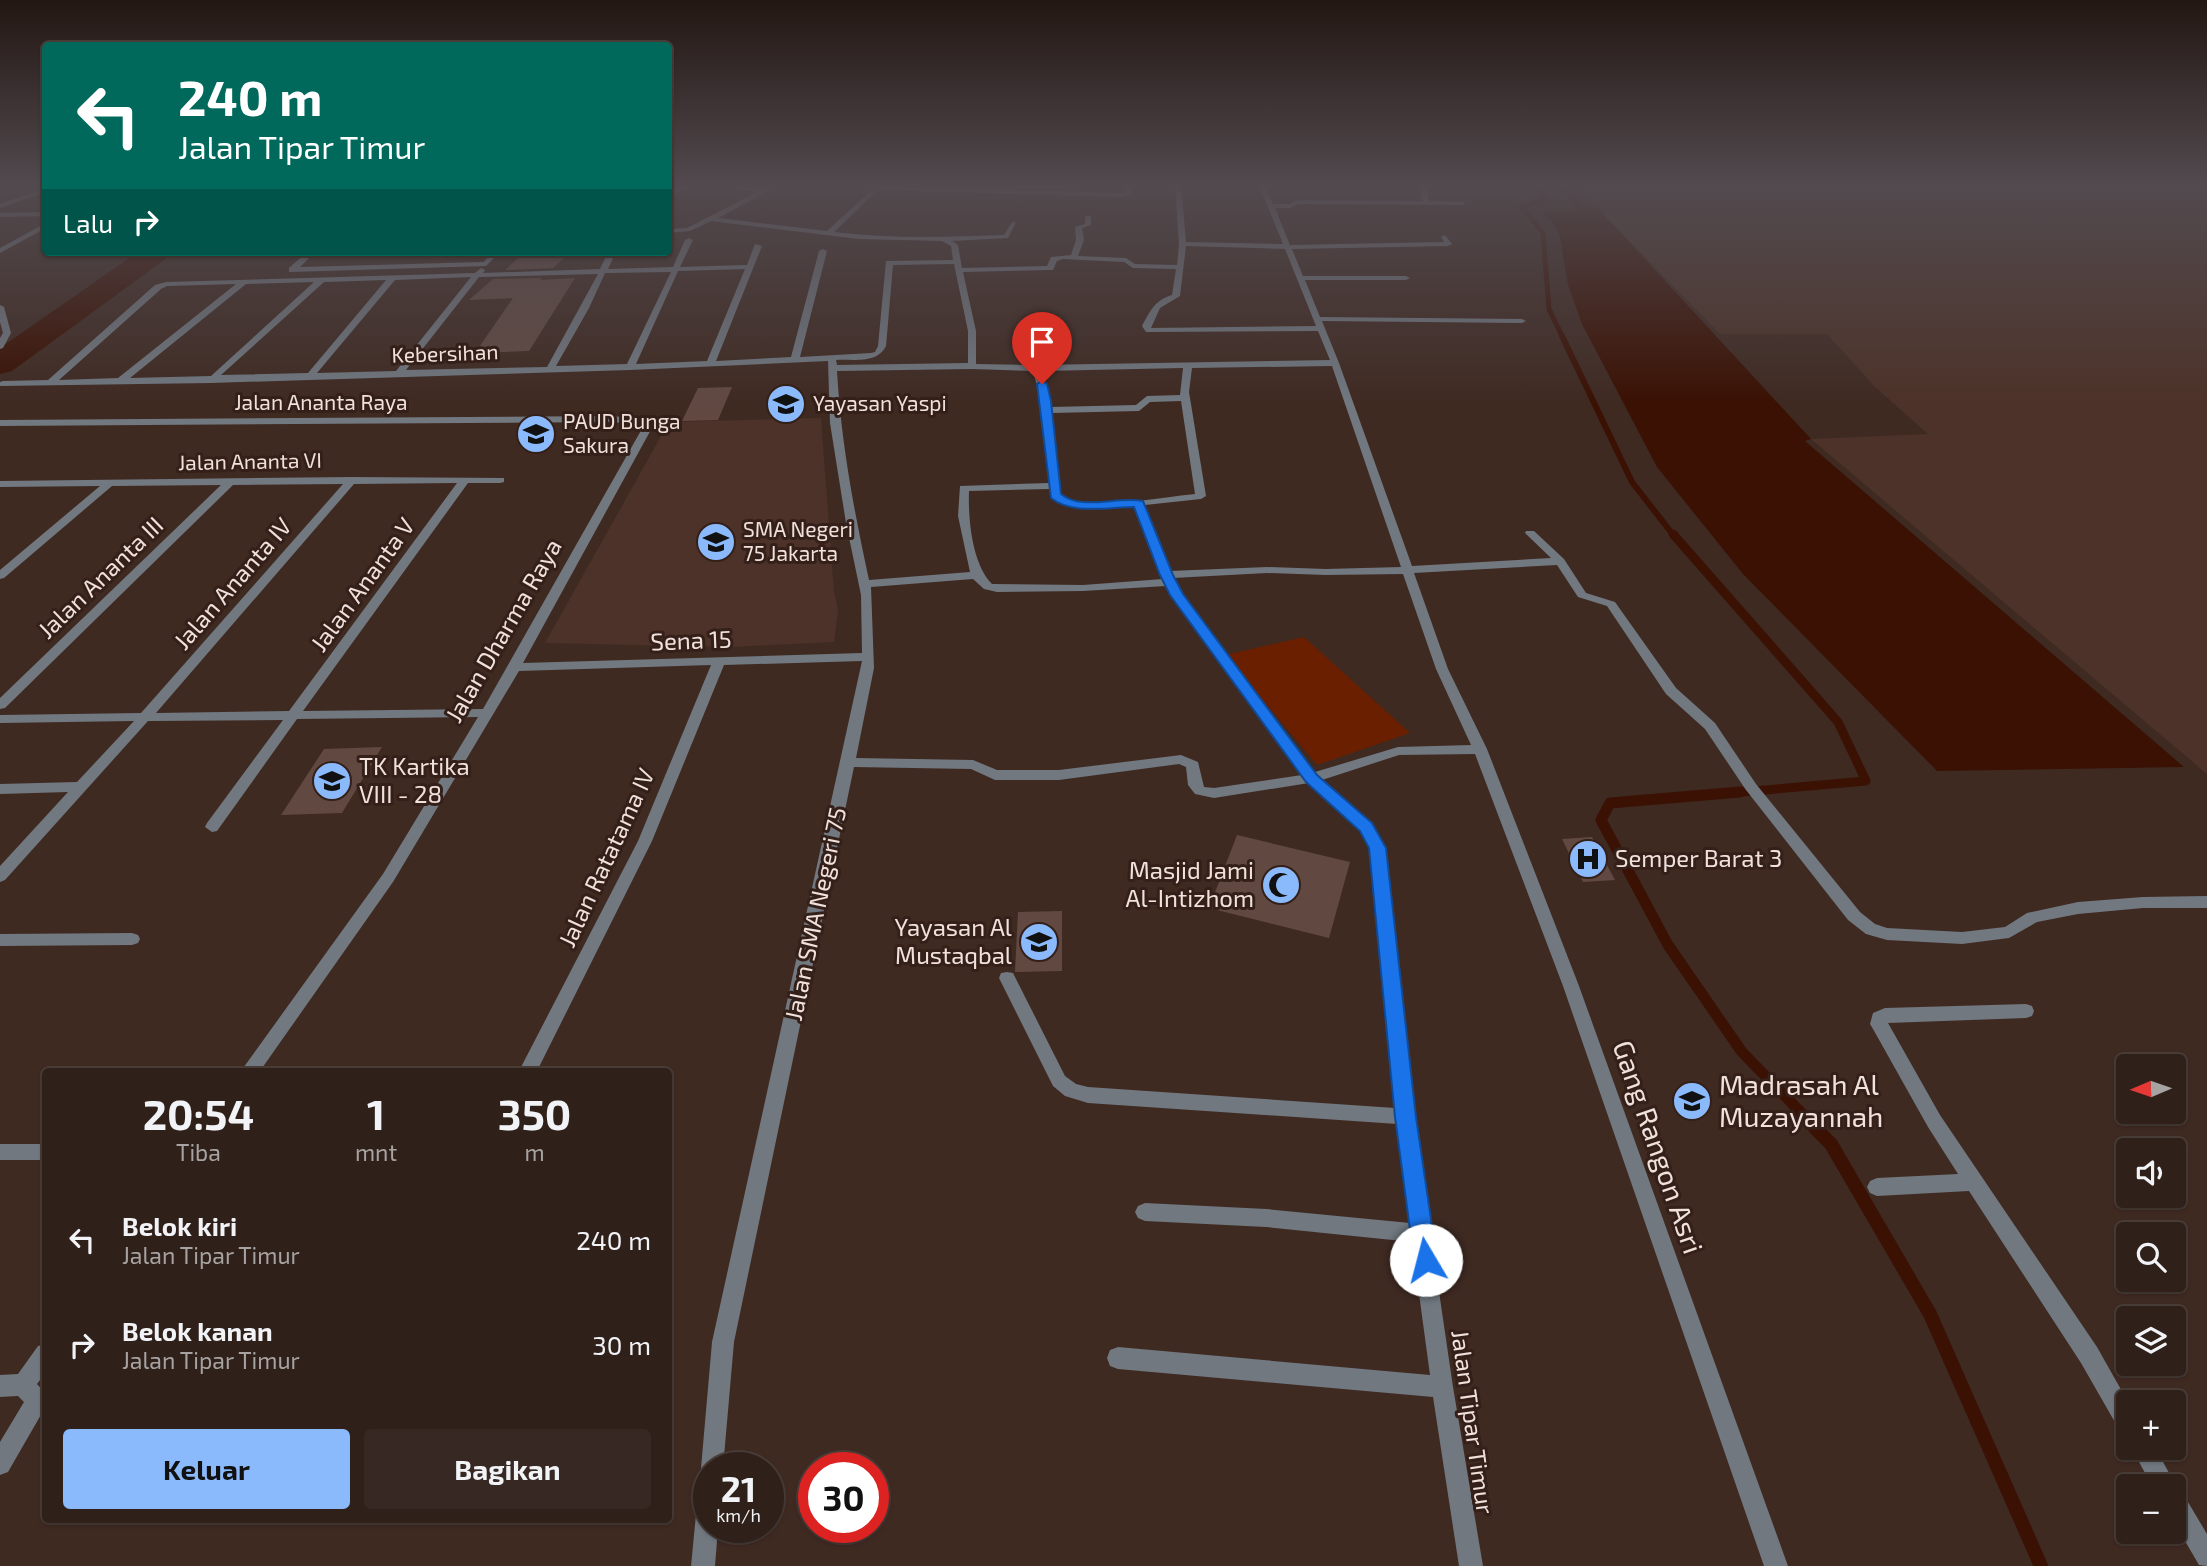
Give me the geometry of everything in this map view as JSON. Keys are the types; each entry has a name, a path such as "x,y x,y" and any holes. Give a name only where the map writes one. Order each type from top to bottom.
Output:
{"street":[{"path":"280,281 305,258"},
{"path":"399,373 491,258"},
{"path":"550,369 585,308 609,258"},
{"path":"630,367 681,258"},
{"path":"710,364 753,258"},
{"path":"794,360 821,258"},
{"path":"956,258 972,331 972,366"},
{"path":"958,266 1050,268 1056,258"},
{"path":"1092,258 1126,260 1133,266 1180,267"},
{"path":"1181,258 1176,296 1156,304 1146,326 1149,330 1522,321"},
{"name":"Gang Rangon Asri","path":"1291,258 1335,363 1442,669 1480,749 1571,986 1776,1566"},
{"path":"294,269 486,264"},
{"name":"Kebersihan","path":"3,384 211,380 794,360 832,363 878,354 882,346 889,264 958,266"},
{"path":"48,384 158,287 166,284 750,267"},
{"path":"309,376 392,278"},
{"path":"1299,278 1406,278"},
{"path":"211,380 321,280"},
{"path":"119,382 244,282"},
{"path":"0,307 6,333 0,346"},
{"path":"832,363 1037,368 1335,363"},
{"name":"Jalan SMA Negeri 75","path":"713,1452 723,1342 868,668 867,595 851,523 835,423 832,363"},
{"path":"1037,368 1047,410 1055,496 1063,502 1079,505 1139,503 1201,496 1185,398 1188,364"},
{"path":"1047,410 1139,408 1147,399 1185,398"},
{"name":"Jalan Ananta Raya","path":"0,423 594,419 642,421"},
{"name":"Jalan Dharma Raya","path":"252,1068 388,878 515,667 645,434 648,426 642,421"},
{"name":"Jalan Ananta IV","path":"0,876 146,716 352,480"},
{"name":"Jalan Ananta V","path":"212,827 465,480"},
{"name":"Jalan Ananta VI","path":"0,484 500,480"},
{"name":"Jalan Ananta III","path":"0,705 231,481"},
{"path":"0,576 111,482"},
{"path":"1054,486 964,488 963,516 976,575 988,587 1083,588 1267,570 1409,570 1560,561"},
{"name":"Jalan Tipar Timur","path":"1139,503 1168,579 1311,778 1366,827 1377,848 1405,1117 1442,1387 1471,1566"},
{"path":"1530,533 1560,561 1582,596 1611,604 1671,691 1710,726 1751,787 1854,916 1868,928 1879,933 1926,937 1985,936 2008,933 2035,916 2158,902 2207,902"},
{"path":"863,584 976,575"},
{"name":"Sena 15","path":"515,667 868,657"},
{"name":"Jalan Ratatama IV","path":"530,1068 645,841 719,661"},
{"path":"0,719 486,713"},
{"path":"849,762 973,765 995,775 1006,775 1071,774 1181,759 1193,765 1195,785 1200,791 1214,793 1311,778 1398,751 1480,749"},
{"path":"0,789 82,787"},
{"path":"0,940 132,939"},
{"path":"1007,978 1059,1081 1071,1091 1088,1095 1405,1117"},
{"path":"2026,1011 1885,1015 1879,1018 1879,1024 1934,1121 2089,1355 2116,1402"},
{"path":"0,1152 42,1152"},
{"path":"1877,1187 1974,1182"},
{"path":"1145,1212 1266,1218 1423,1234"},
{"path":"1118,1358 1442,1387"},
{"path":"23,1385 42,1359"},
{"path":"0,1386 23,1385 37,1400 0,1464"},
{"path":"2186,1521 2207,1558"},
{"path":"703,1566 705,1543"}],"shaded area":[{"path":"1564,258 1644,258 1811,439 1805,441 2184,767 1937,771 1743,574 1657,467 1582,324 1568,285"},
{"path":"1646,258 2207,258 2207,774 1811,439 1928,434 1874,386 1827,334 1720,334"},
{"name":"SMA Negeri 75 Jakarta","path":"821,418 834,592 838,610 834,642 729,647 545,643 669,422"},
{"path":"1304,637 1410,733 1317,765 1225,655"}],"building":[{"path":"518,258 564,258 553,268 505,270"},
{"path":"542,278 540,280 575,278 529,351 475,353 513,298 469,300 493,279"},
{"path":"732,387 718,420 682,421 698,388"},
{"name":"TK Kartika VIII - 28","path":"382,747 342,813 281,815 324,749"},
{"name":"Masjid Jami Al-Intizhom","path":"1237,835 1350,862 1329,938 1209,908"},
{"name":"Semper Barat 3","path":"1592,837 1615,880 1583,882 1562,839"},
{"name":"Yayasan Al Mustaqbal","path":"1062,911 1062,971 1015,972 1018,912"}],"waterway":[{"path":"0,364 148,258"},
{"path":"1545,258 1549,309 1563,338"},
{"path":"1562,336 1632,482 1674,536"},
{"path":"1673,534 1838,722 1866,781 1720,794"},
{"path":"1740,792 1610,803 1601,820 1668,945 1742,1052 1817,1129"},
{"path":"1815,1128 1831,1144 1930,1314 2041,1566"}],"place":[{"name":"Yayasan Yaspi","path":"786,404"},
{"name":"PAUD Bunga Sakura","path":"536,434"},
{"name":"SMA Negeri 75 Jakarta","path":"716,542"},
{"name":"TK Kartika VIII - 28","path":"332,781"},
{"name":"Semper Barat 3","path":"1588,859"},
{"name":"Masjid Jami Al-Intizhom","path":"1281,885"},
{"name":"Yayasan Al Mustaqbal","path":"1039,942"},
{"name":"Madrasah Al Muzayannah","path":"1692,1101"}],"route":[{"path":"1042,384 1055,496 1063,502 1079,505 1139,503 1166,575 1177,595 1311,778 1366,827 1377,848 1405,1117 1426,1260"}]}
